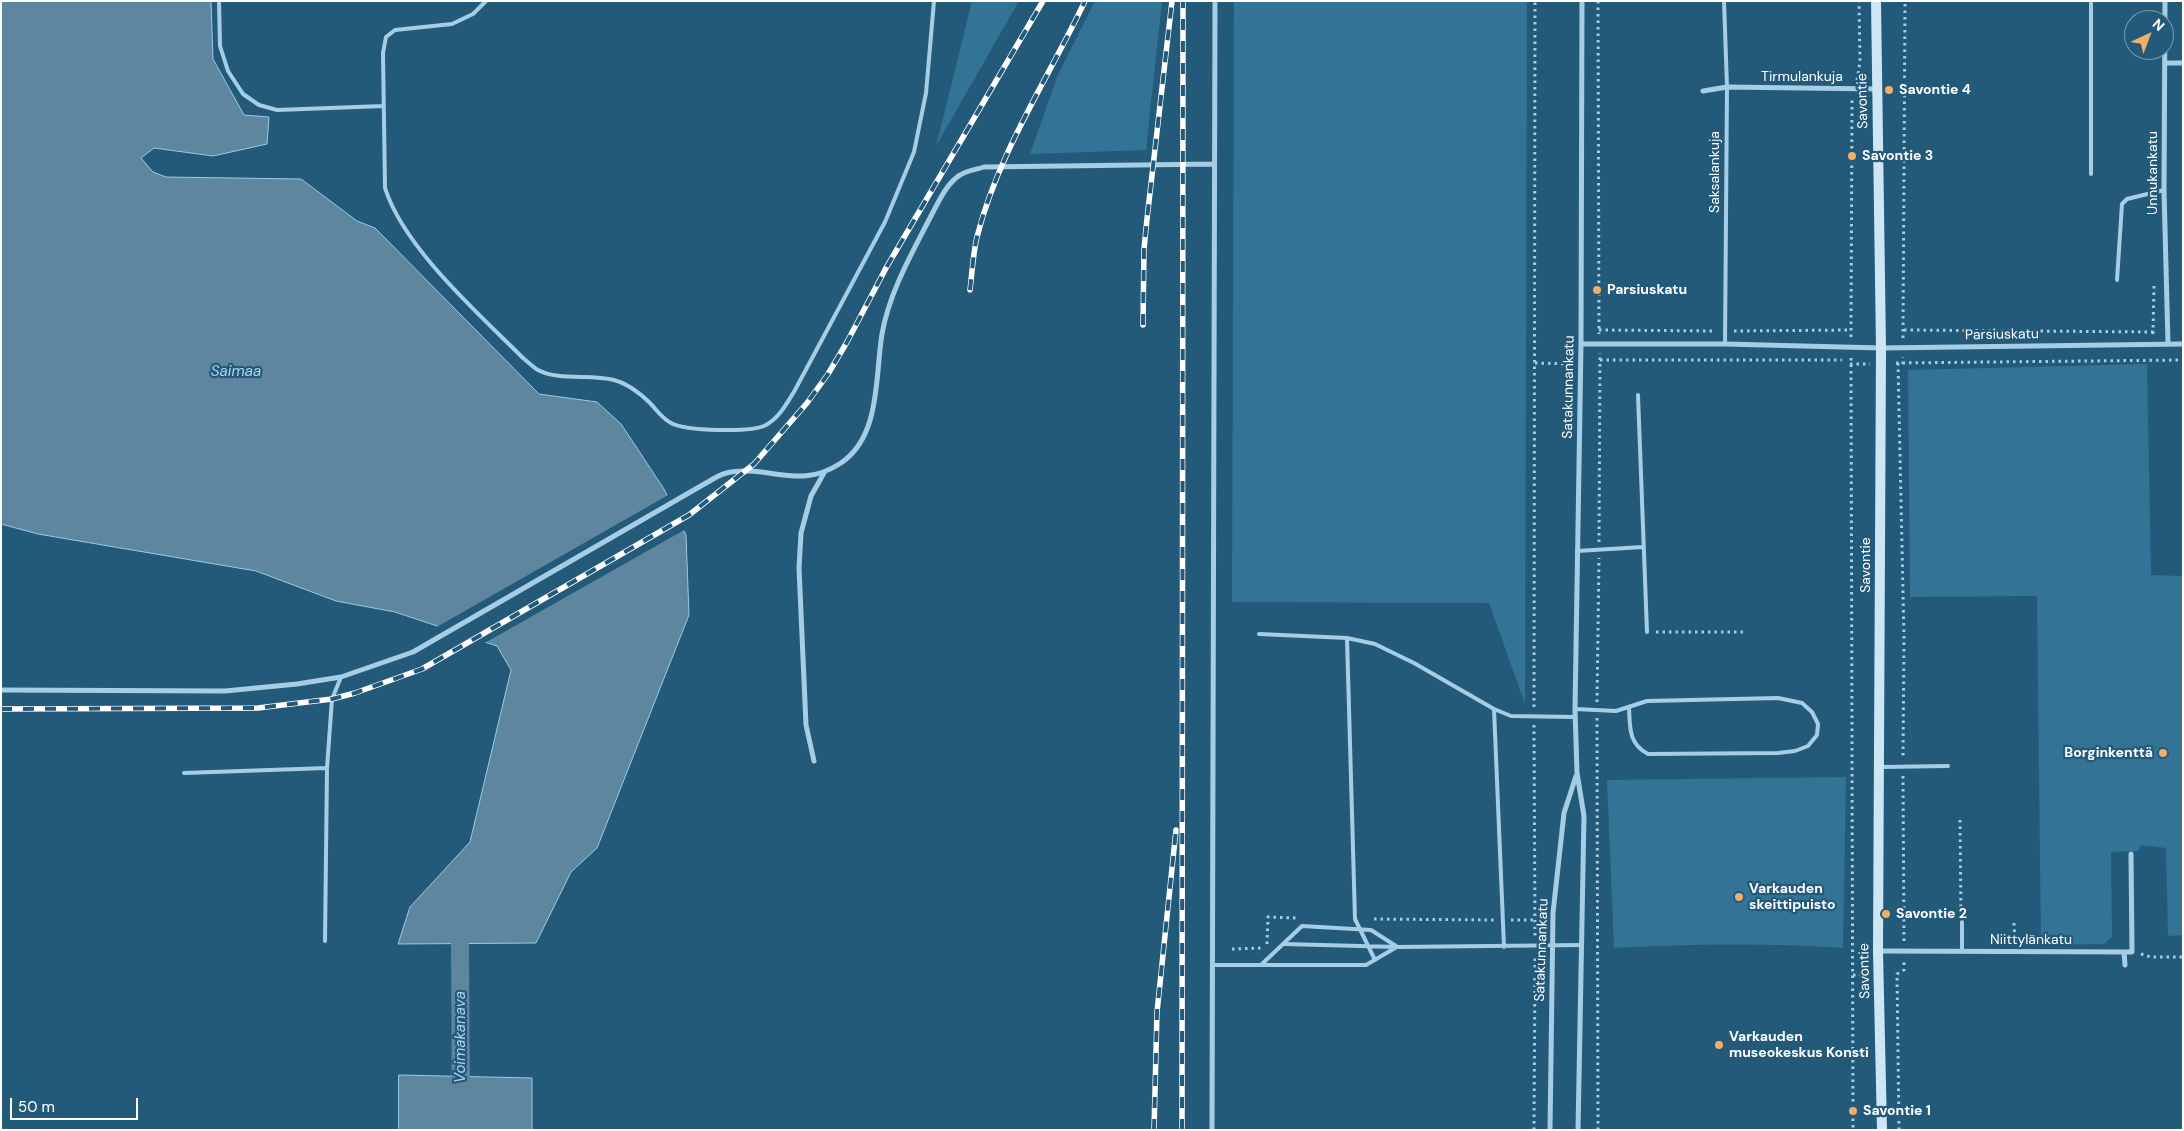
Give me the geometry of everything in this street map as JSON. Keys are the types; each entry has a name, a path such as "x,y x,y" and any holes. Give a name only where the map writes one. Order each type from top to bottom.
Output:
{"street":[{"path":"1212,1130 1215,1"},
{"name":"Satakunnankatu","path":"1578,1130 1584,816 1577,773 1575,717 1581,364 1582,1"},
{"name":"Savontie","path":"1876,1 1880,348 1878,951 1882,1130"},
{"name":"Unnukankatu","path":"2165,1 2164,190 2168,344"},
{"path":"2165,63 2183,63"},
{"name":"Tirmulankuja","path":"1703,91 1727,88 1876,89"},
{"path":"1,690 226,691 298,684 342,677 413,652 680,500 713,479 730,472 803,478 824,473 842,462 858,447 870,419 882,334 888,310 911,253 943,195 956,178 966,172 984,167 1214,164"},
{"name":"Parsiuskatu","path":"1581,344 1725,344 1851,348 2183,344"},
{"path":"814,761 806,725 799,568 802,533 811,496 824,473"},
{"name":"Satakunnankatu","path":"1550,1130 1551,945 1553,913 1564,813 1577,773"},
{"path":"2132,854 2132,952"},
{"name":"Niittylänkatu","path":"1878,951 2132,952"},
{"path":"2124,952 2125,965"}],"lane":[{"path":"218,1 220,46 228,71 243,94 259,105 277,110 383,106"},
{"path":"486,1 472,14 452,24 395,30 386,37 382,53 383,106 385,188 390,204 436,270 523,358 539,371 554,375 590,376 616,380 637,392 661,417 672,424 690,429 739,430 764,426 779,414 795,390 885,222 914,152 926,93 934,1"},
{"name":"Saksalankuja","path":"1724,1 1727,88 1725,344"},
{"path":"2091,1 2091,174"},
{"path":"2117,280 2122,204 2127,199 2164,190"},
{"path":"1638,395 1647,632"},
{"path":"1577,551 1643,547"},
{"path":"1260,634 1347,638 1375,644 1414,663 1494,710 1511,716 1534,718 1575,717"},
{"path":"1347,638 1355,919 1375,960"},
{"path":"325,941 326,768 332,699 342,677"},
{"path":"1575,709 1616,711 1646,701 1790,699 1802,703 1812,712 1818,724 1817,735 1808,746 1786,752 1648,754 1639,749 1633,741 1629,707"},
{"path":"1494,710 1504,947"},
{"path":"1879,767 1948,766"},
{"path":"184,773 326,768"},
{"path":"1962,922 1962,951"},
{"path":"1262,964 1302,926 1370,930 1397,947"},
{"path":"1284,944 1397,947 1582,945"},
{"path":"1211,965 1366,965 1397,947"}],"path":[{"path":"1534,1130 1536,946 1534,718 1535,1"},
{"path":"1598,1 1600,360 1597,710 1598,1130"},
{"path":"1853,1130 1850,364 1851,99 1860,62 1859,1"},
{"path":"1903,364 1904,1"},
{"path":"1904,330 2168,332"},
{"path":"1600,360 1851,360"},
{"path":"1850,364 2183,360"},
{"path":"1535,363 1600,365"},
{"path":"1898,363 1904,628 1904,970 1896,974 1899,1130"},
{"path":"1647,632 1746,632"},
{"path":"1960,820 1962,922"},
{"path":"1582,911 1598,910"},
{"path":"1535,914 1553,913"},
{"path":"1232,949 1262,949 1268,943 1268,917 1298,918"},
{"path":"1355,919 1535,920"},
{"path":"2014,923 2015,951"},
{"path":"2132,952 2151,957 2183,957"}],"shaded area":[{"path":"972,1 1019,1 936,146"},
{"path":"1095,1 1162,1 1146,150 1030,154 1057,77"},
{"path":"1234,1 1527,1 1525,704 1489,603 1232,602"},
{"path":"2147,364 2151,575 2183,576 2183,935 2168,936 2166,848 2141,845 2138,851 2111,852 2112,937 2104,944 2041,945 2037,596 1910,597 1908,370"},
{"path":"1846,777 1843,948 1786,945 1728,945 1614,948 1607,780"}],"water":[{"name":"Saimaa","path":"1,1 211,1 213,59 244,115 269,117 267,144 213,156 154,148 141,158 153,172 166,177 301,179 357,221 375,228 539,394 597,402 621,424 664,489 686,535 689,615 597,848 571,872 536,943 398,944 410,907 470,842 511,670 497,646 395,612 336,601 256,571 38,534 1,524"},
{"path":"399,1075 532,1078 532,1130 399,1130"}],"pier":[{"path":"670,494 686,529 483,644 435,628"}],"waterway":[{"name":"Voimakanava","path":"460,944 461,1130"}],"railway":[{"path":"1,709 258,708 332,699 355,693 422,669 689,515 754,464 807,403 828,374 886,268 1043,1"},
{"path":"970,290 977,237 986,206 1025,117 1085,1"},
{"path":"1143,325 1144,249 1172,1"},
{"path":"1182,1130 1183,1"},
{"path":"1154,1130 1157,1012 1176,830"}],"place":[{"name":"Savontie 4","path":"1889,90"},
{"name":"Savontie 3","path":"1852,156"},
{"name":"Parsiuskatu","path":"1597,290"},
{"name":"Borginkenttä","path":"2163,753"},
{"name":"Varkauden skeittipuisto","path":"1739,897"},
{"name":"Savontie 2","path":"1886,914"},
{"name":"Varkauden museokeskus Konsti","path":"1719,1045"},
{"name":"Savontie 1","path":"1853,1111"}]}
